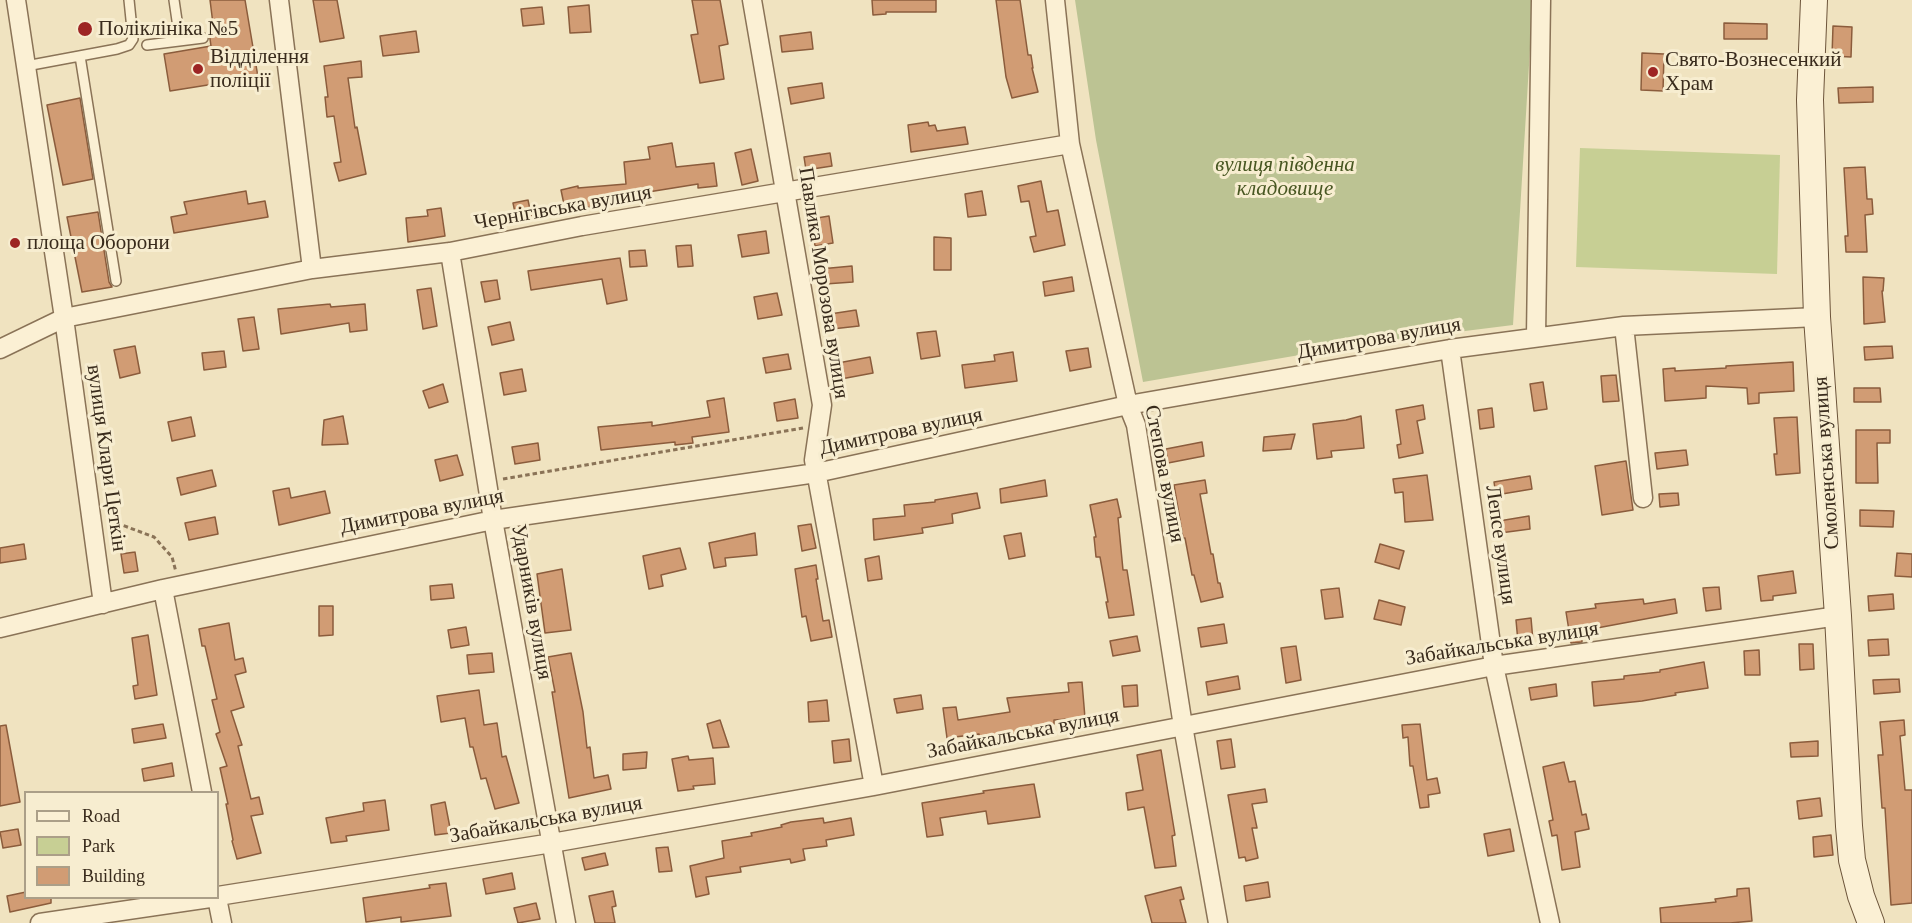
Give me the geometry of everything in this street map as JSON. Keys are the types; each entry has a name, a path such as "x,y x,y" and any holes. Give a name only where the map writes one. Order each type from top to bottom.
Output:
{"street":[{"path":"0,8 15,0 64,318"},
{"path":"279,0 312,268"},
{"name":"Павлика Морозова вулиця","path":"752,0 822,405 814,460 816,473 874,786"},
{"name":"Степова вулиця","path":"1055,0 1070,144 1128,405 1136,425 1183,726 1218,923"},
{"path":"1536,336 1541,0"},
{"name":"Смоленська вулиця","path":"1814,0 1810,100 1817,317 1852,860 1871,923"},
{"name":"Чернігівська вулиця","path":"0,349 64,318 312,268 450,252 582,226 1070,144"},
{"name":"Ударників вулиця","path":"450,252 493,520 566,923"},
{"name":"Димитрова вулиця","path":"0,628 172,588 493,520 816,473 1128,405 1450,349 1624,326 1817,317"},
{"name":"вулиця Клари Цеткін","path":"64,318 103,604"},
{"path":"1624,326 1643,498"},
{"name":"Лепсе вулиця","path":"1450,349 1494,666 1550,923"},
{"path":"172,588 202,791"},
{"name":"Забайкальська вулиця","path":"219,897 552,843 874,786 1494,666 1838,616"},
{"path":"40,923 197,899"},
{"path":"217,899 222,923"}],"lane":[{"path":"26,66 129,45 133,39 129,0"},
{"path":"174,0 180,41"},
{"path":"147,45 203,38"},
{"path":"80,56 116,281"}],"path":[{"path":"503,479 819,426"},
{"path":"93,530 122,525 154,537 172,557 172,588"}],"green space":[{"name":"вулиця південна кладовище","path":"1075,0 1533,0 1513,325 1369,343 1143,382 1096,140"},
{"path":"1580,148 1780,155 1777,274 1576,267"}],"building":[{"path":"210,0 245,0 258,77 170,91 164,54 211,46 209,32 214,32"},
{"path":"313,0 337,0 344,38 320,42"},
{"path":"692,0 720,0 728,44 719,46 724,79 700,83 691,35 698,34"},
{"path":"872,0 936,0 936,12 886,12 886,14 873,15"},
{"path":"996,0 1020,0 1028,55 1031,55 1038,92 1012,98 1006,77"},
{"path":"589,5 591,32 570,33 568,7"},
{"path":"542,7 544,24 523,26 521,9"},
{"path":"1724,23 1767,24 1767,39 1724,39"},
{"path":"1833,26 1852,27 1851,57 1832,56"},
{"path":"416,31 419,52 383,56 380,36"},
{"path":"811,32 813,49 782,52 780,36"},
{"name":"Свято-Вознесенкий Храм","path":"1642,53 1664,54 1663,91 1641,90"},
{"path":"361,61 362,77 348,78 355,128 357,127 366,174 339,181 334,163 341,162 334,116 327,117 325,97 328,97 324,66"},
{"path":"822,83 824,98 791,104 788,88"},
{"path":"1873,87 1873,102 1839,103 1838,88"},
{"path":"80,98 93,179 63,185 47,105"},
{"path":"928,122 929,126 935,125 937,131 965,127 968,144 911,152 908,125"},
{"path":"672,143 676,167 714,163 717,186 698,188 698,184 642,193 643,198 582,208 582,211 566,214 561,190 578,186 578,188 626,184 624,162 650,159 648,147"},
{"path":"751,149 758,181 742,185 735,153"},
{"path":"830,153 832,166 806,170 804,157"},
{"path":"1865,167 1867,199 1872,199 1873,214 1865,215 1867,252 1846,252 1845,236 1848,236 1844,168"},
{"path":"1041,181 1047,212 1058,210 1065,245 1034,252 1030,237 1036,236 1029,201 1021,202 1018,186"},
{"path":"246,191 248,204 265,201 268,217 174,233 171,217 187,214 184,202"},
{"path":"982,191 986,215 968,217 965,194"},
{"path":"528,200 532,219 517,222 513,203"},
{"path":"441,208 445,236 408,242 406,218 428,216 427,210"},
{"path":"98,212 109,282 112,287 82,292 67,217"},
{"path":"829,216 833,243 815,246 811,219"},
{"path":"766,231 769,253 742,257 738,235"},
{"path":"934,237 951,238 951,270 934,270"},
{"path":"691,245 693,266 678,267 676,246"},
{"path":"645,250 647,266 630,267 629,251"},
{"path":"620,258 627,300 607,304 602,279 531,290 528,271"},
{"path":"852,266 853,282 825,284 820,269"},
{"path":"1072,277 1074,291 1045,296 1043,282"},
{"path":"1863,277 1884,278 1882,291 1885,322 1864,324"},
{"path":"497,280 500,299 485,302 481,282"},
{"path":"431,288 437,326 423,329 417,290"},
{"path":"777,293 782,315 758,319 754,297"},
{"path":"330,304 331,307 365,304 367,330 350,332 349,323 281,334 278,309"},
{"path":"856,310 859,326 832,329 830,314"},
{"path":"254,317 259,349 243,351 238,319"},
{"path":"510,322 514,340 492,345 488,327"},
{"path":"936,331 940,356 921,359 917,333"},
{"path":"135,346 140,373 120,378 114,350"},
{"path":"1892,346 1893,358 1865,360 1864,347"},
{"path":"1088,348 1091,367 1070,371 1066,351"},
{"path":"224,351 226,367 204,370 202,353"},
{"path":"1013,352 1017,381 965,388 962,365 995,361 994,355"},
{"path":"788,354 791,369 766,373 763,358"},
{"path":"870,357 873,373 841,379 838,363"},
{"path":"1793,362 1794,391 1759,393 1759,403 1748,404 1747,388 1706,386 1706,398 1665,401 1663,369 1675,368 1675,371"},
{"path":"522,369 526,391 504,395 500,373"},
{"path":"1616,375 1619,401 1603,402 1601,376"},
{"path":"1543,382 1547,409 1534,411 1530,384"},
{"path":"443,384 448,402 429,408 423,391"},
{"path":"1854,388 1880,388 1881,402 1854,402"},
{"path":"724,398 729,432 692,437 693,443 675,445 675,442 601,450 598,427 652,422 652,426 710,417 707,401"},
{"path":"795,399 798,418 777,421 774,403"},
{"path":"1423,405 1425,419 1417,421 1423,453 1399,458 1397,445 1401,444 1396,410"},
{"path":"1492,408 1494,427 1480,429 1478,410"},
{"path":"343,416 348,444 322,445 324,420"},
{"path":"1361,416 1364,448 1331,451 1332,457 1317,459 1313,424"},
{"path":"191,417 195,436 172,441 168,422"},
{"path":"1797,417 1800,473 1776,475 1774,418"},
{"path":"1856,430 1890,430 1890,443 1877,443 1878,483 1856,483"},
{"path":"1295,434 1291,449 1263,451 1264,437"},
{"path":"1202,442 1204,456 1168,463 1166,449"},
{"path":"538,443 540,460 515,464 512,447"},
{"path":"1686,450 1688,465 1657,469 1655,453"},
{"path":"457,455 463,475 440,481 435,460"},
{"path":"1626,461 1633,510 1602,515 1595,466"},
{"path":"212,470 216,486 181,495 177,478"},
{"path":"1427,475 1433,520 1405,522 1403,492 1395,493 1393,479"},
{"path":"1530,476 1532,489 1496,495 1494,482"},
{"path":"1045,480 1047,496 1001,503 1000,489"},
{"path":"1205,480 1207,493 1200,494 1211,554 1213,554 1223,597 1201,602 1194,575 1192,575 1185,538 1183,538 1174,485"},
{"path":"289,488 291,498 325,491 330,513 279,525 273,491"},
{"path":"977,493 980,508 952,514 953,523 922,528 923,533 874,540 873,519 905,516 904,505 935,502 935,500"},
{"path":"1678,493 1679,505 1660,507 1659,494"},
{"path":"1117,499 1121,517 1118,518 1123,570 1127,570 1134,615 1109,618 1100,557 1096,557 1094,537 1096,537 1090,505"},
{"path":"1860,510 1894,511 1893,527 1860,526"},
{"path":"1529,516 1530,529 1500,533 1499,521"},
{"path":"215,517 218,534 189,540 185,523"},
{"path":"811,524 816,548 802,551 798,526"},
{"path":"755,533 757,555 725,558 726,566 714,568 709,543"},
{"path":"1021,533 1025,556 1009,559 1004,536"},
{"path":"24,544 26,559 0,563 0,548"},
{"path":"1380,544 1404,551 1399,569 1375,562"},
{"path":"680,548 686,569 661,575 663,586 649,589 643,556"},
{"path":"135,552 138,571 124,573 121,554"},
{"path":"1897,553 1912,554 1912,577 1895,576"},
{"path":"879,556 882,579 868,581 865,559"},
{"path":"816,565 823,621 829,620 832,637 811,641 806,616 802,617 795,569"},
{"path":"562,569 571,630 545,633 537,574"},
{"path":"1793,571 1796,593 1773,596 1773,600 1761,601 1758,576"},
{"path":"452,584 454,598 431,600 430,586"},
{"path":"1719,587 1721,609 1706,611 1703,588"},
{"path":"1339,588 1343,617 1325,619 1321,590"},
{"path":"1893,594 1894,609 1869,611 1868,596"},
{"path":"1643,599 1644,604 1675,599 1677,613 1581,631 1582,642 1571,643 1566,612 1596,608 1595,604"},
{"path":"1379,600 1405,607 1401,625 1374,619"},
{"path":"319,606 333,606 333,635 319,636"},
{"path":"1531,618 1533,641 1518,642 1516,620"},
{"path":"229,623 235,660 243,658 246,672 235,675 244,707 231,711 242,745 238,746 251,799 259,797 263,814 251,816 261,853 237,859 220,768 227,766 216,734 220,732 212,700 217,699 199,629"},
{"path":"1224,624 1227,643 1201,647 1198,628"},
{"path":"466,627 469,645 451,648 448,630"},
{"path":"148,635 157,695 135,699 133,686 138,685 132,638"},
{"path":"1137,636 1140,651 1113,656 1110,641"},
{"path":"1888,639 1889,655 1869,656 1868,640"},
{"path":"1799,644 1813,644 1814,669 1800,670"},
{"path":"1296,646 1301,680 1286,683 1281,648"},
{"path":"1759,650 1760,675 1745,675 1744,651"},
{"path":"492,653 494,672 469,674 467,655"},
{"path":"571,653 594,778 608,775 611,789 569,798 548,657"},
{"path":"1704,662 1708,688 1642,701 1594,706 1592,682 1624,679 1624,676 1660,672 1660,670"},
{"path":"1238,676 1240,689 1208,695 1206,682"},
{"path":"1899,679 1900,692 1874,694 1873,680"},
{"path":"1082,682 1085,718 1054,720 1054,724 1023,728 1024,732 980,740 979,734 947,738 943,708 956,707 958,720 1010,712 1007,698 1069,692 1068,683"},
{"path":"1556,684 1557,696 1531,700 1529,688"},
{"path":"1137,685 1138,706 1124,707 1122,686"},
{"path":"479,690 484,725 497,723 502,757 506,756 519,803 495,809 486,778 481,779 473,747 470,747 465,718 441,722 437,696"},
{"path":"921,695 923,709 897,713 894,699"},
{"path":"827,700 829,721 809,722 808,702"},
{"path":"720,720 729,747 713,748 707,724"},
{"path":"1904,720 1905,735 1900,736 1905,790 1912,790 1912,903 1891,905 1885,808 1882,808 1878,755 1883,755 1880,722"},
{"path":"163,724 166,738 134,743 132,729"},
{"path":"1420,724 1427,780 1437,778 1440,793 1428,795 1429,807 1420,808 1413,766 1410,766 1408,737 1403,738 1402,725"},
{"path":"6,725 20,802 0,806 0,726"},
{"path":"849,739 851,761 834,763 832,741"},
{"path":"1231,739 1235,767 1221,769 1217,741"},
{"path":"1818,741 1818,756 1791,757 1790,743"},
{"path":"1161,750 1175,835 1172,836 1176,866 1155,868 1144,807 1128,810 1126,793 1143,790 1137,755"},
{"path":"647,752 646,768 623,770 623,754"},
{"path":"688,756 689,760 713,758 715,784 693,786 694,789 678,791 672,759"},
{"path":"1564,762 1569,782 1575,781 1582,815 1586,814 1589,829 1575,832 1580,867 1562,870 1557,835 1552,836 1549,821 1553,820 1543,767"},
{"path":"172,763 174,776 144,781 142,769"},
{"path":"1034,784 1040,817 988,824 986,811 940,818 943,835 927,837 922,803"},
{"path":"1265,789 1267,802 1252,804 1257,828 1252,828 1258,858 1246,861 1245,857 1239,858 1228,795"},
{"path":"1820,798 1822,816 1799,819 1797,801"},
{"path":"385,800 389,830 346,836 347,841 331,843 326,818 364,811 363,803"},
{"path":"445,802 451,833 435,835 431,805"},
{"path":"823,818 824,823 851,818 854,835 826,840 827,846 803,849 805,860 791,863 790,859 740,867 741,872 706,877 709,894 696,897 690,866 724,858 722,841 752,836 751,833 782,827 781,825 791,822"},
{"path":"18,829 21,845 3,848 0,832"},
{"path":"1510,829 1514,851 1488,856 1484,834"},
{"path":"1831,835 1833,855 1814,857 1813,837"},
{"path":"668,847 672,871 659,872 656,848"},
{"path":"605,853 608,865 585,870 582,858"},
{"path":"512,873 515,889 486,894 483,879"},
{"path":"1268,882 1270,897 1246,901 1244,886"},
{"path":"446,883 451,916 401,922 401,917 366,922 363,898 430,888 429,885"},
{"path":"1181,887 1184,899 1180,900 1186,923 1152,923 1145,896"},
{"path":"1749,888 1752,921 1661,923 1660,908 1716,902 1715,899 1737,896 1737,889"},
{"path":"613,891 616,906 612,907 615,923 595,923 589,896"},
{"path":"24,892 24,899 51,899 51,903 10,912 7,896"},
{"path":"536,903 540,919 518,923 514,908"}],"place":[{"name":"Поліклініка №5","path":"85,29"},
{"name":"Відділення поліції","path":"198,69"},
{"name":"Свято-Вознесенкий Храм","path":"1653,72"},
{"name":"площа Оборони","path":"15,243"}]}
